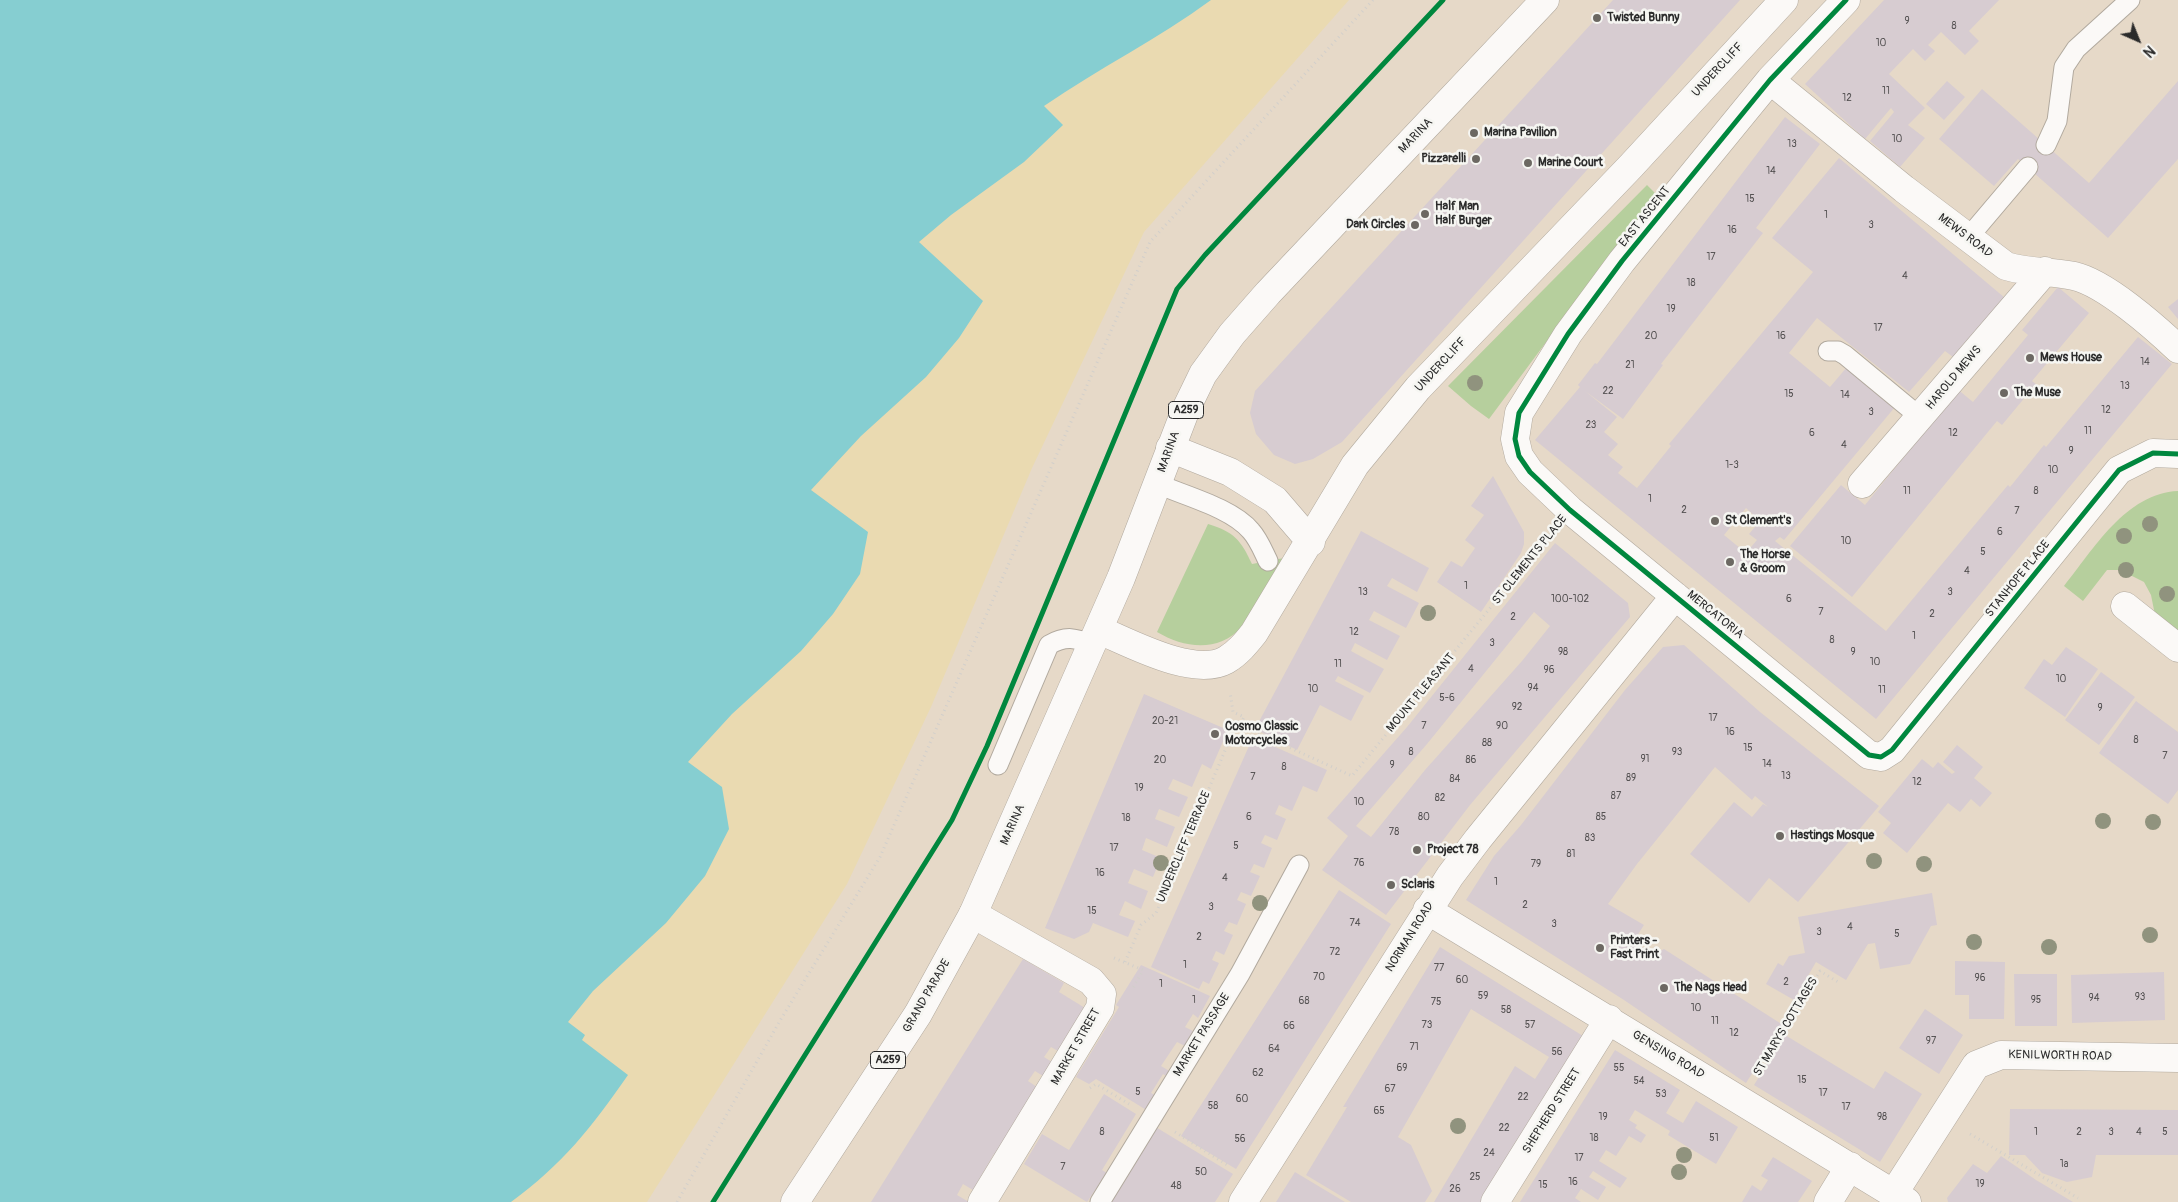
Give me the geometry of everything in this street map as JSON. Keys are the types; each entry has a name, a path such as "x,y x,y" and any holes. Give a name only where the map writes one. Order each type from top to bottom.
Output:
{"main road":[{"name":"MARINA","path":"973,914 1096,638 1158,484 1170,448 1203,374 1232,334 1268,293 1545,0"},
{"name":"UNDERCLIFF","path":"1096,638 1191,664 1215,664 1226,660 1241,649 1254,633 1311,542 1355,465 1418,388 1631,166 1784,0"},
{"name":"EAST ASCENT","path":"1530,472 1519,456 1515,439 1519,413 1568,334 1622,261 1770,80 1846,0"},
{"name":"MEWS ROAD","path":"1770,80 1967,239 2006,266 2026,272 2045,271 2077,277 2100,287 2178,349"},
{"name":"HAROLD MEWS","path":"1862,484 2045,271"},
{"path":"1170,448 1230,472 1275,500 1311,542"},
{"name":"STANHOPE PLACE","path":"1892,750 2119,470 2152,453 2178,454"},
{"name":"MERCATORIA","path":"1530,472 1570,510 1870,755 1881,757 1892,750"},
{"name":"NORMAN ROAD","path":"1244,1202 1427,910 1478,839 1675,596"},
{"path":"2125,606 2178,648"},
{"name":"GENSING ROAD","path":"1427,910 1609,1019 1900,1198"},
{"name":"GRAND PARADE","path":"795,1202 918,1014 973,914"},
{"name":"MARKET STREET","path":"973,914 1091,980 1102,994 1100,1008 982,1202"},
{"name":"SHEPHERD STREET","path":"1495,1202 1609,1019"},
{"name":"KENILWORTH ROAD","path":"1900,1198 1942,1118 1976,1065 2001,1055 2178,1058"},
{"path":"1828,1202 1850,1166"}],"lane":[{"path":"2046,145 2057,121 2064,67 2076,49 2130,0"},
{"path":"1967,239 2028,167"},
{"path":"1828,352 1838,351 1845,356 1920,418"},
{"path":"1158,484 1231,515 1251,530 1260,543 1268,561"},
{"path":"998,764 1049,645 1060,638 1096,638"},
{"name":"MARKET PASSAGE","path":"1100,1202 1240,974 1299,865"}],"path":[{"path":"678,1202 781,1019 880,857 1150,242 1373,0"},
{"path":"1233,712 1244,717 1240,725"},
{"path":"1942,1118 2078,1198"}],"green space":[{"path":"1647,185 1656,194 1489,419 1448,386"},
{"path":"2178,491 2178,641 2156,620 2151,595 2144,582 2120,570 2107,570 2083,601 2064,586 2099,541 2127,512 2159,494"},
{"path":"1208,524 1224,530 1236,538 1252,564 1284,558 1247,621 1233,635 1212,644 1201,645 1178,642 1157,632"}],"sand":[{"path":"919,0 1349,0 1144,232 1032,468 931,707 847,884 647,1202 156,1202"}],"water":[{"path":"0,0 1211,0 1170,28 1044,106 1063,125 1024,162 951,215 919,242 983,301 959,338 926,377 861,436 811,490 868,532 860,574 833,614 801,651 732,714 688,762 722,787 729,829 705,876 666,923 593,991 568,1022 585,1035 582,1040 628,1075 602,1112 575,1144 546,1174 511,1202 0,1202"}],"building":[{"name":"Marine Court","path":"1613,0 1740,0 1342,442 1313,459 1295,464 1274,455 1256,434 1250,413 1255,391"},
{"path":"1884,0 1999,0 1969,31 1979,41 1965,55 1941,32 1928,45 1935,51 1925,61 1913,49 1889,74 1925,108 1908,125 1925,138 1900,167 1870,141 1894,112 1891,108 1865,139 1805,84"},
{"path":"1947,81 1965,97 1944,120 1926,104"},
{"path":"2178,81 2178,159 2108,238 2018,159 1994,186 1939,139 1982,89 2089,183"},
{"path":"1785,117 1820,144 1756,228 1763,233 1661,364 1663,365 1623,419 1585,391 1617,417 1604,432 1618,444 1608,455 1623,467 1618,473 1637,488 1671,446 1669,444 1813,272 1772,238 1839,158 2005,298 1953,357 1945,351 1909,392 1817,318 1789,353 1830,387 1847,367 1895,407 1784,540 1780,537 1775,541 1886,631 2008,485 2010,487 2044,445 2046,447 2138,337 2172,364 1876,719 1535,440 1580,387 1578,385 1595,363 1597,364","holes":["1746,508 1760,521 1749,534 1757,540 1746,553 1724,535"]},
{"path":"2058,287 2089,313 2032,381 2036,384 2002,425 1997,421 1852,597 1790,546 1841,485 1865,505 1912,447 1909,445 1956,388 1973,402 2028,335 2022,330"},
{"path":"2178,299 2178,319 2168,307"},
{"path":"1493,476 1524,532 1524,544 1521,553 1481,612 1437,582 1451,561 1462,567 1475,548 1465,540 1484,515 1471,506"},
{"path":"1361,531 1429,568 1417,592 1392,578 1387,586 1419,603 1406,628 1374,611 1369,620 1400,636 1387,660 1355,643 1351,651 1384,669 1370,693 1338,676 1335,681 1364,696 1351,721 1320,705 1297,750 1255,729"},
{"path":"1555,543 1628,603 1630,617 1470,805 1386,915 1322,870 1348,836 1327,818 1407,727","holes":["1534,612 1550,626 1522,661 1425,770 1371,837 1356,826 1427,744"]},
{"path":"1684,645 1760,712 1879,806 1798,902 1769,878 1749,903 1690,854 1734,802 1752,817 1763,804 1768,807 1755,796 1752,800 1715,767 1637,864 1608,904 1644,925 1633,942 1654,954 1664,949 1783,1025 1746,1083 1624,1000 1466,900 1494,856 1521,825 1625,690 1663,647"},
{"path":"2066,647 2098,669 2065,717 2024,688 2044,659 2052,665"},
{"path":"2101,672 2135,697 2099,745 2065,720"},
{"path":"1144,694 1228,730 1211,769 1202,764 1192,787 1173,779 1168,789 1188,797 1179,817 1159,809 1155,819 1175,827 1167,847 1146,838 1142,850 1161,858 1153,877 1134,869 1128,883 1148,891 1141,909 1125,901 1119,915 1135,921 1128,937 1093,923 1089,932 1074,939 1045,928"},
{"path":"2136,701 2178,732 2178,790 2168,804 2099,753"},
{"path":"1253,737 1327,770 1317,792 1303,786 1292,811 1279,805 1275,814 1286,819 1277,840 1265,835 1261,843 1272,848 1264,868 1254,864 1250,872 1260,876 1251,896 1241,892 1237,900 1246,904 1237,925 1229,922 1224,931 1233,935 1224,955 1216,951 1212,960 1219,963 1209,984 1203,981 1199,989 1151,967"},
{"path":"1957,745 1983,767 1974,778 1992,793 1980,807 1971,799 1960,812 1948,803 1907,853 1883,833 1891,823 1878,812 1922,759 1933,768 1938,762 1952,774 1955,772 1943,762"},
{"path":"1339,890 1391,924 1236,1169 1181,1136"},
{"path":"1932,893 1937,925 1931,926 1910,964 1880,969 1875,943 1868,944 1846,980 1816,962 1794,1000 1766,984 1778,963 1783,966 1789,956 1805,953 1798,917"},
{"path":"1440,947 1583,1036 1485,1202 1434,1202 1515,1066 1535,1079 1549,1057 1471,1009 1398,1137 1411,1145 1432,1191 1425,1202 1351,1202 1306,1175 1347,1107 1343,1107"},
{"path":"1023,959 1064,983 1059,992 1085,1008 1058,1051 1051,1047 1044,1057 1052,1062 1043,1076 1035,1071 1028,1081 1037,1087 1002,1159 994,1154 973,1190 963,1184 957,1195 969,1202 871,1202"},
{"path":"1955,961 2005,962 2004,1019 1969,1019 1969,995 1955,995"},
{"path":"1141,965 1210,996 1198,1018 1193,1014 1185,1027 1193,1031 1185,1046 1177,1042 1161,1066 1171,1072 1168,1077 1163,1074 1151,1093 1157,1096 1148,1111 1096,1079 1089,1084 1076,1077 1119,1007 1116,1005"},
{"path":"2164,972 2165,1020 2072,1023 2071,975"},
{"path":"2014,974 2057,974 2057,1026 2015,1026"},
{"path":"1925,1009 1963,1035 1939,1074 1899,1048"},
{"path":"1785,1035 1874,1089 1885,1071 1922,1094 1880,1162 1754,1085"},
{"path":"1615,1050 1680,1090 1666,1113 1683,1123 1696,1101 1738,1127 1716,1164 1668,1135 1670,1131 1635,1110 1629,1120 1637,1125 1635,1128 1646,1135 1641,1143 1629,1136 1616,1156 1606,1150 1599,1161 1627,1178 1620,1188 1593,1171 1589,1177 1606,1187 1598,1200 1581,1189 1575,1198 1581,1202 1520,1202"},
{"path":"1104,1094 1136,1114 1102,1170 1107,1173 1087,1202 1024,1164 1042,1134 1069,1150"},
{"path":"2010,1109 2178,1110 2178,1155 2096,1155 2092,1177 2067,1182 2042,1173 2025,1155 2009,1155"},
{"path":"1154,1126 1233,1174 1215,1202 1107,1202"},
{"path":"2001,1156 2073,1202 1948,1202 1947,1198 1973,1164 1987,1173"},
{"path":"1773,1157 1812,1181 1798,1202 1742,1202 1752,1185 1761,1191 1768,1180 1761,1176"},
{"path":"1295,1172 1345,1202 1276,1202"}],"cycle path":[{"path":"713,1202 952,820 987,746 1177,289 1205,255 1443,0"},
{"name":"ST CLEMENTS PLACE","path":"1846,0 1770,80 1622,261 1568,334 1519,413 1515,439 1519,456 1530,472 1570,510 1869,755 1881,757 1892,750 2119,470 2153,453 2178,454"}],"place":[{"name":"Twisted Bunny","path":"1597,18"},
{"name":"Marina Pavilion","path":"1474,133"},
{"name":"Pizzarelli","path":"1476,159"},
{"name":"Marine Court","path":"1528,163"},
{"name":"Half Man Half Burger","path":"1425,214"},
{"name":"Dark Circles","path":"1415,225"},
{"name":"Mews House","path":"2030,358"},
{"name":"The Muse","path":"2004,393"},
{"name":"St Clement's","path":"1715,521"},
{"name":"The Horse & Groom","path":"1730,562"},
{"name":"Cosmo Classic Motorcycles","path":"1215,734"},
{"name":"Hastings Mosque","path":"1780,836"},
{"name":"Project 78","path":"1417,850"},
{"name":"Sclaris","path":"1391,885"},
{"name":"Printers - Fast Print","path":"1600,948"},
{"name":"The Nags Head","path":"1664,988"}]}
